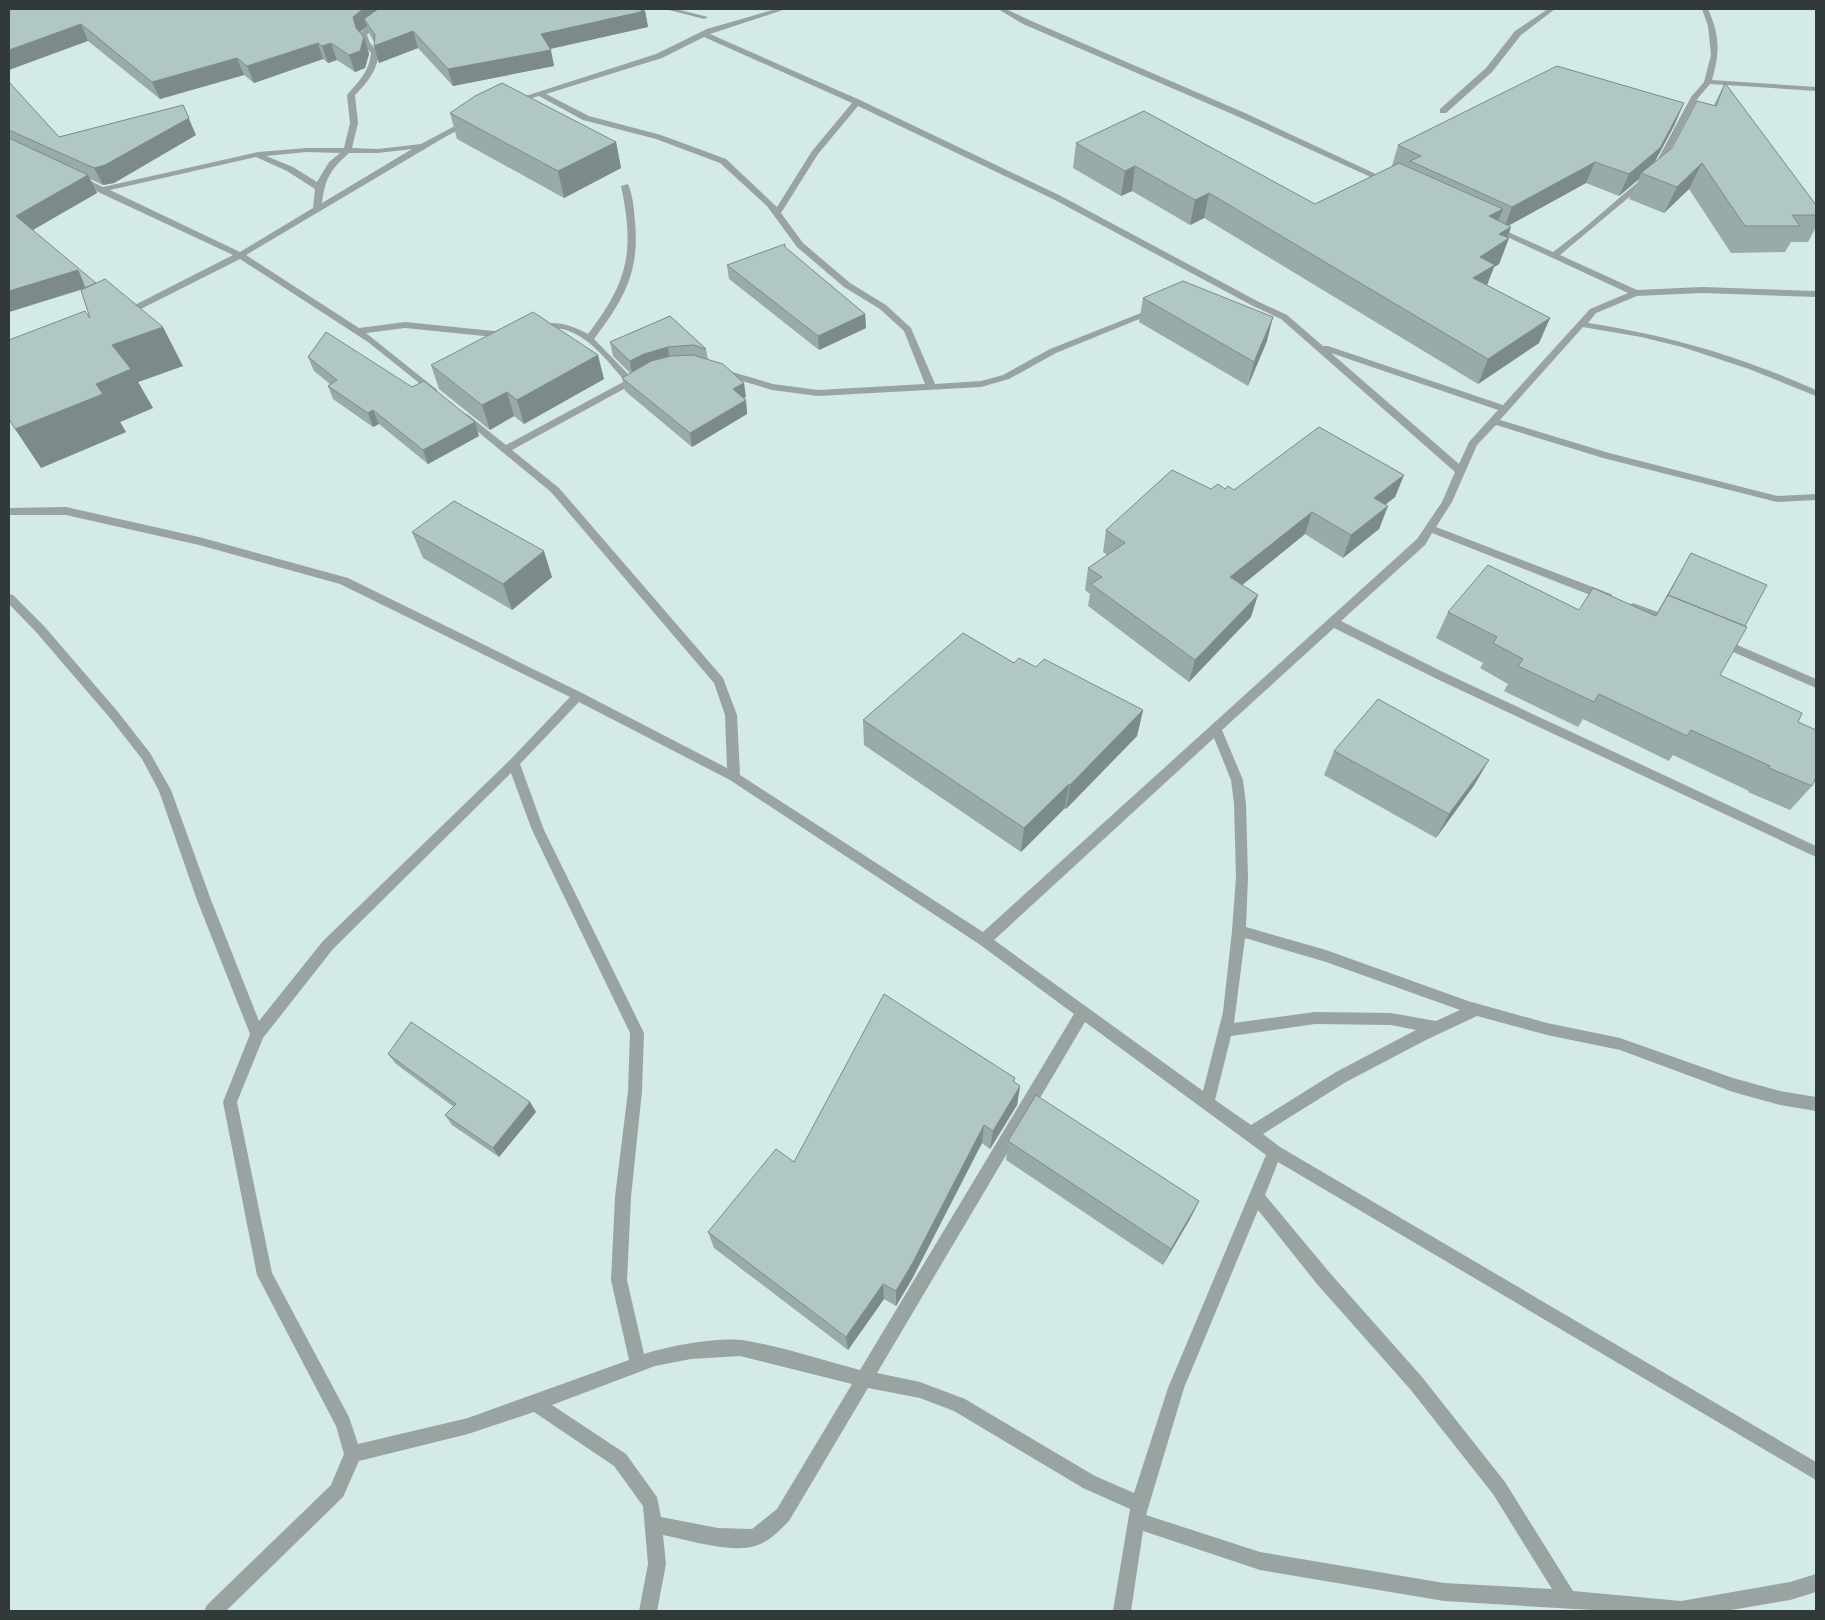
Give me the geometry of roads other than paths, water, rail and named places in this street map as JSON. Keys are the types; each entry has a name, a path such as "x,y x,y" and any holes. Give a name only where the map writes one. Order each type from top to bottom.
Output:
{"street":[{"path":"668,9 704,17"},
{"path":"701,9 707,32"},
{"path":"502,106 659,56 707,32 783,9"},
{"path":"1001,9 1026,22 1242,115 1400,187"},
{"path":"1443,112 1489,70 1518,33 1552,9"},
{"path":"1554,255 1655,171 1694,97 1708,82 1715,55 1712,26 1705,9"},
{"path":"317,209 318,187 332,164 346,150 354,123 351,95 370,76 374,65 374,53 363,35 372,25 390,16"},
{"path":"707,32 1056,197 1211,285 1284,317 1461,471"},
{"path":"1708,82 1816,89"},
{"path":"539,93 586,118 658,137 723,161 770,204 800,245 847,285 883,307 908,330 931,386"},
{"path":"777,214 815,153 856,102"},
{"path":"118,316 240,255 424,145 476,119"},
{"path":"102,190 255,154 307,150 378,151 424,145"},
{"path":"255,154 276,161 300,174 318,187"},
{"path":"68,174 240,255 371,340 438,395"},
{"path":"588,340 608,314 621,291 629,270 630,222 625,186"},
{"path":"1482,223 1636,293"},
{"path":"984,940 1421,542 1447,502 1473,444 1593,311 1636,293 1702,290 1816,294"},
{"path":"712,370 772,387 818,393 981,384 1006,377 1053,351 1164,307"},
{"path":"1580,324 1641,334 1704,351 1774,374 1816,393"},
{"path":"356,331 405,325 494,334 563,327 583,335 631,382"},
{"path":"1316,346 1505,409"},
{"path":"505,450 650,371"},
{"path":"453,407 555,490 719,681 732,716 734,776"},
{"path":"1494,422 1607,456 1777,499 1816,498"},
{"path":"9,511 66,512 199,541 344,581 578,696 734,776 984,940 1275,1152 1816,1471"},
{"path":"1430,528 1685,626"},
{"path":"9,598 40,629 114,715 150,765 165,790 204,900 257,1034"},
{"path":"1333,622 1452,681 1816,852"},
{"path":"1711,638 1816,684"},
{"path":"213,1611 337,1492 353,1454 343,1423 265,1275 230,1102 257,1034 328,944 514,763 578,696"},
{"path":"1207,1103 1230,1012 1239,931 1242,877 1237,780 1216,729"},
{"path":"514,763 538,830 637,1033 635,1091 623,1198 619,1280 638,1365"},
{"path":"1239,931 1326,956 1477,1009 1547,1029 1620,1044 1733,1085 1780,1098 1816,1104"},
{"path":"1250,1134 1341,1077 1477,1009"},
{"path":"653,1524 719,1537 751,1538 769,1530 783,1515 1083,1012"},
{"path":"1226,1030 1315,1018 1391,1019 1437,1028"},
{"path":"1122,1611 1137,1512 1176,1388 1275,1152"},
{"path":"1256,1196 1323,1278 1416,1383 1499,1488 1570,1600"},
{"path":"353,1454 468,1426 536,1403 655,1358 682,1353 740,1348 864,1379 920,1390 959,1406 1137,1512 1269,1562 1444,1592 1570,1600 1599,1606 1681,1610 1790,1591 1816,1584"},
{"path":"536,1403 620,1460 650,1503 657,1564 648,1611"}]}
